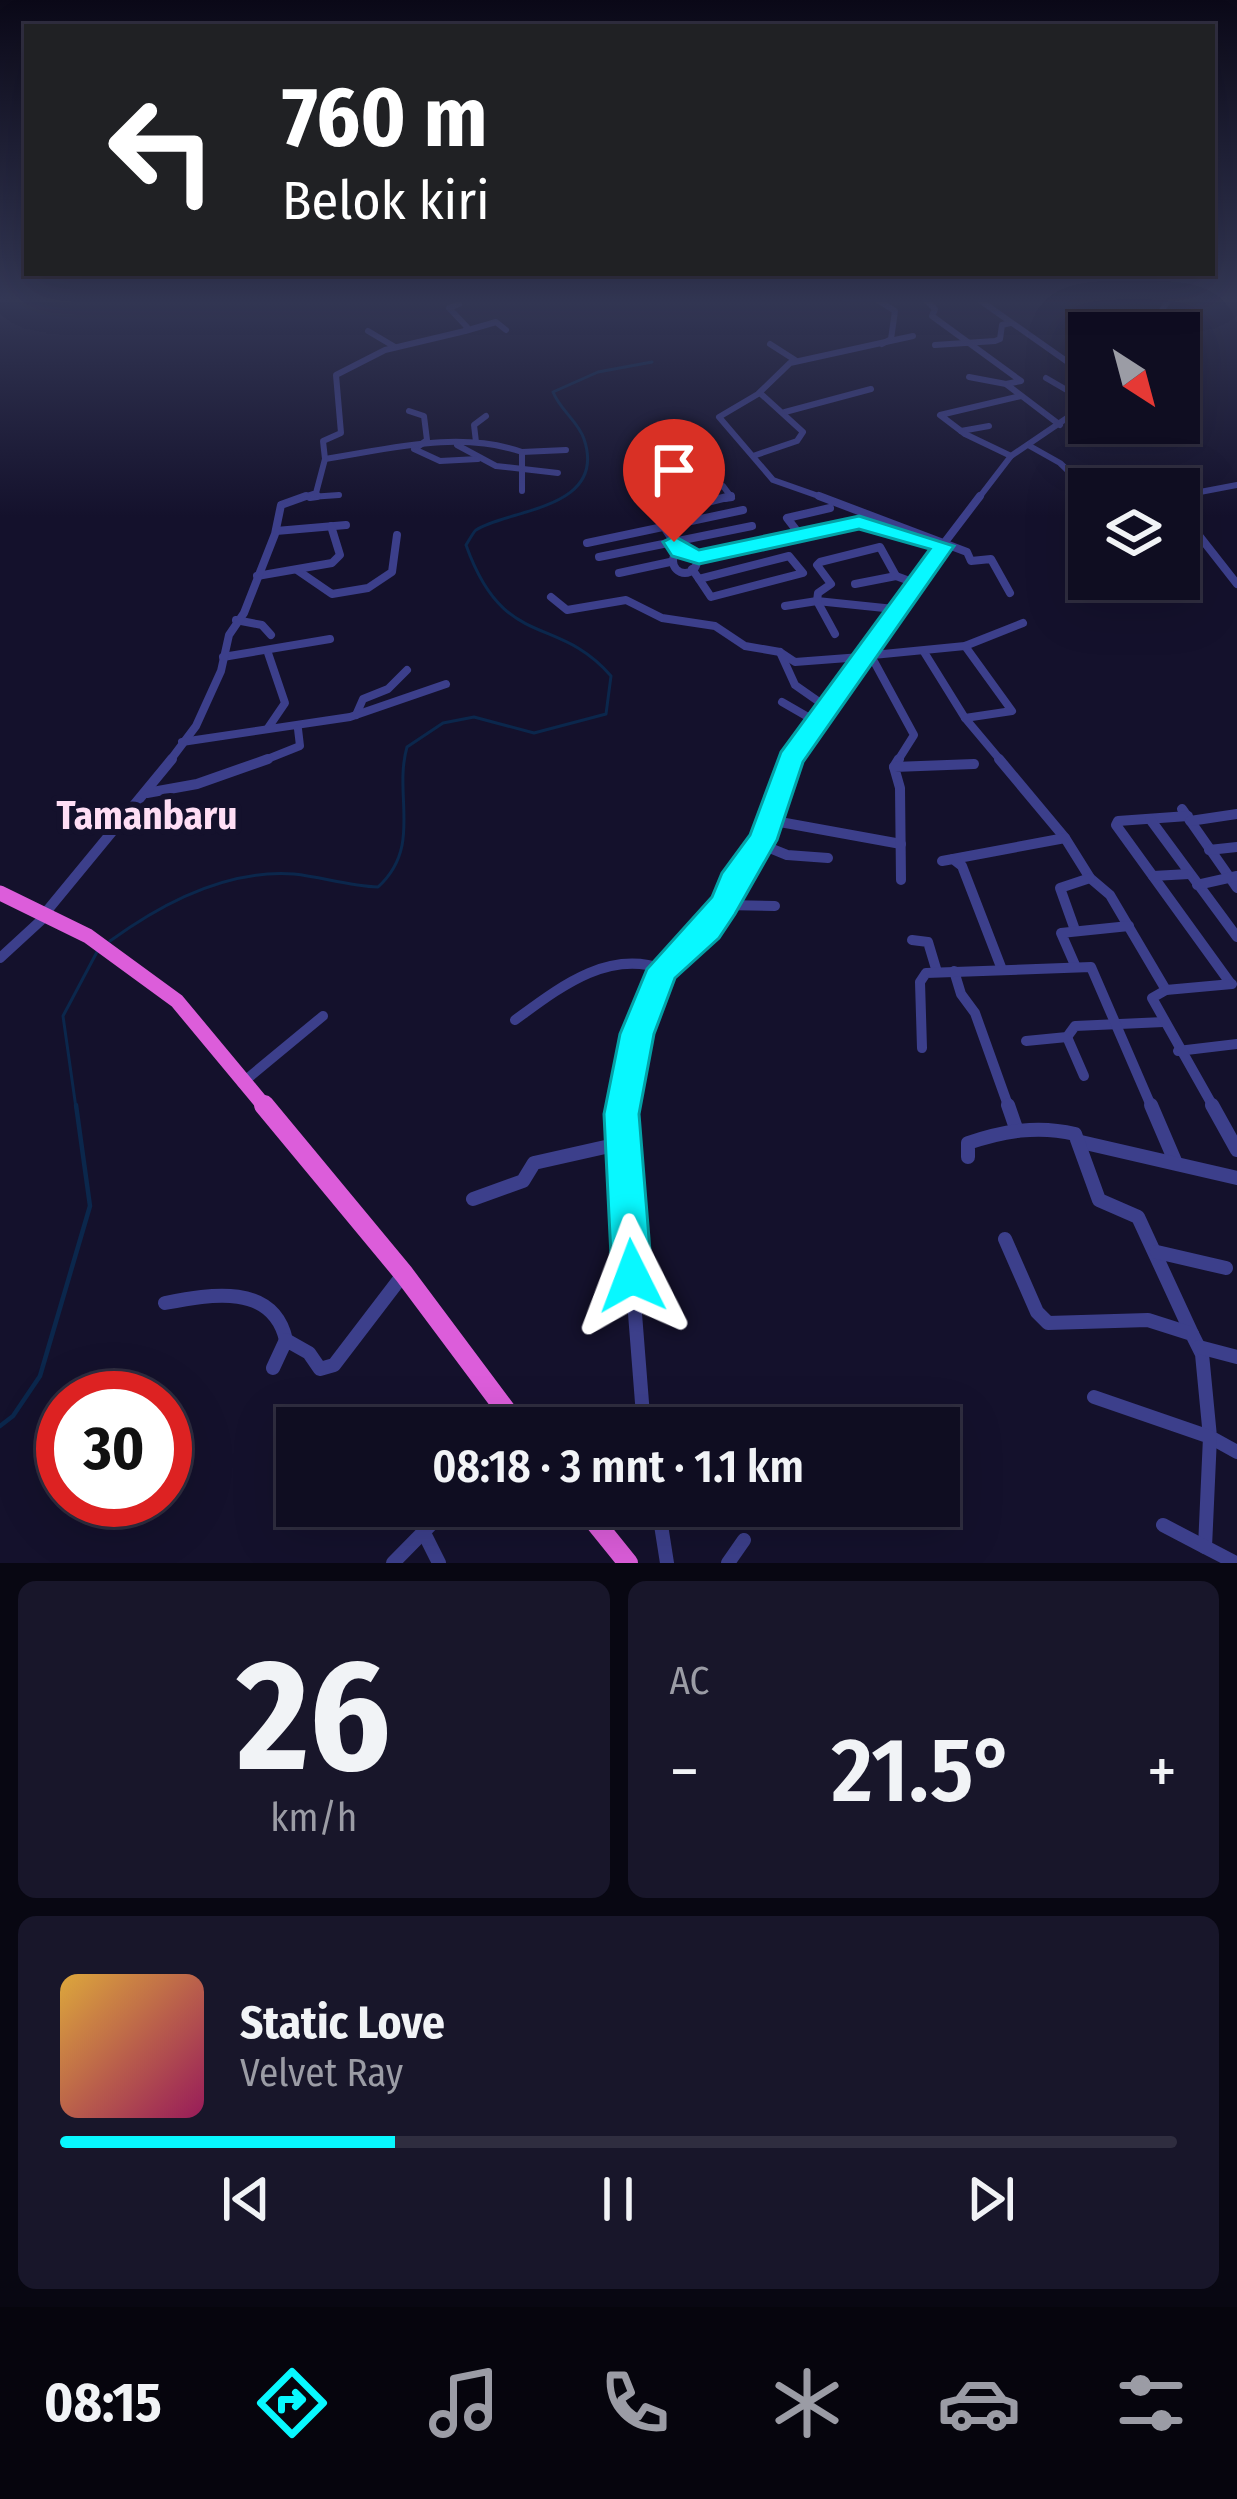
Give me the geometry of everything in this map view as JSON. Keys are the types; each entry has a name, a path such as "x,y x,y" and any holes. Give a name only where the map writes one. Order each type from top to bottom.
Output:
{"highway":[{"path":"0,893 88,937 177,1001 404,1274 503,1407"},
{"path":"599,1527 628,1563"}],"street":[{"path":"310,497 316,493 325,459 323,441 341,433 336,375 343,372"},
{"path":"778,372 760,392 718,413 773,480 967,552 971,561 994,562 1010,593"},
{"path":"969,377 1006,384 1021,380 1010,372"},
{"path":"642,1407 621,1114 637,1034 663,969 708,928 724,904 733,882 760,844 782,776 894,609 1011,456 1089,403 1046,378"},
{"path":"1006,384 1060,425"},
{"path":"785,412 871,389"},
{"path":"753,456 800,438 802,429 760,392"},
{"path":"1011,456 940,415 1021,396"},
{"path":"409,411 424,416 428,440 414,446"},
{"path":"476,442 474,424 486,416"},
{"path":"961,431 988,426"},
{"path":"978,438 997,433"},
{"path":"325,459 476,442 522,452 566,450"},
{"path":"458,445 483,460 519,470 558,473"},
{"path":"1028,445 1068,471"},
{"path":"414,446 440,461 483,460"},
{"path":"522,452 522,491"},
{"path":"482,478 483,460"},
{"path":"1200,492 1237,485"},
{"path":"656,515 732,498 723,486 648,502 656,515 664,528 677,547 699,557 859,522 945,544"},
{"path":"0,958 48,913 147,794 207,706 236,620 276,531 282,503 339,495"},
{"path":"803,514 810,501"},
{"path":"800,535 788,518 830,508"},
{"path":"587,543 743,510"},
{"path":"276,531 346,525"},
{"path":"257,575 338,558 331,526"},
{"path":"599,557 677,547 752,526"},
{"path":"297,570 332,594 368,588 392,572 397,535"},
{"path":"1200,537 1237,584"},
{"path":"670,562 677,547"},
{"path":"836,634 818,601 818,593 831,584 817,566 828,558 880,547 896,575"},
{"path":"692,569 698,579 711,597 803,573 789,556 698,579"},
{"path":"670,562 678,569 692,569 699,565 699,557"},
{"path":"620,573 670,562"},
{"path":"855,584 896,575 915,583"},
{"path":"550,597 567,610 611,599 642,604 662,618 711,625 746,646 780,652 801,663 965,646 1023,623"},
{"path":"785,606 818,601 894,609"},
{"path":"236,620 262,626 271,635"},
{"path":"223,657 249,658 267,650 330,639"},
{"path":"965,646 1012,711 965,718"},
{"path":"267,650 285,703 268,728"},
{"path":"780,652 795,686 825,706"},
{"path":"924,652 965,718 1065,838 1090,878 1110,895 1166,990"},
{"path":"866,655 914,735 894,767 900,788 901,880"},
{"path":"356,715 363,699 388,689 407,670"},
{"path":"182,742 268,728 298,729 416,699 446,684"},
{"path":"782,702 815,721"},
{"path":"147,794 209,780 295,750 300,746 298,729"},
{"path":"894,767 974,764"},
{"path":"1234,984 1116,825 1237,814"},
{"path":"1187,815 1234,881"},
{"path":"1150,819 1237,937"},
{"path":"769,820 901,844"},
{"path":"1001,967 962,866 947,860 1065,838"},
{"path":"760,844 787,855 827,858"},
{"path":"1209,850 1237,847"},
{"path":"1153,876 1234,881"},
{"path":"1076,930 1060,888 1090,878"},
{"path":"724,904 775,906"},
{"path":"1075,965 1061,933 1129,926"},
{"path":"912,940 928,942 937,972"},
{"path":"515,1020 545,997 608,965 635,960 663,969"},
{"path":"922,1048 921,976 1001,967 1075,965 1094,970 1113,1025 1174,1161"},
{"path":"954,971 975,1013 1017,1131"},
{"path":"1234,984 1166,990 1152,998 1237,1150"},
{"path":"242,1083 323,1016"},
{"path":"1026,1041 1067,1037 1075,1026 1164,1022"},
{"path":"1067,1037 1084,1076"},
{"path":"1178,1051 1237,1044"},
{"path":"968,1157 968,1143 1017,1131 1075,1133 1099,1200 1138,1217 1196,1341 1210,1437 1204,1547"},
{"path":"1082,1142 1237,1178"},
{"path":"473,1199 523,1181 534,1163 623,1143"},
{"path":"1005,1239 1036,1312 1048,1323 1148,1320 1237,1357"},
{"path":"1157,1252 1226,1268"},
{"path":"286,1340 309,1353 320,1369 328,1370 404,1274"},
{"path":"165,1303 233,1295 271,1306 282,1317 286,1340 273,1368"},
{"path":"1094,1397 1210,1437 1237,1452"},
{"path":"1163,1525 1236,1563"},
{"path":"393,1563 430,1527"},
{"path":"661,1527 667,1563"},
{"path":"424,1533 439,1563"},
{"path":"728,1563 744,1540"}],"waterway":[{"path":"110,941 196,891 244,877 294,874 378,887 400,855 407,747 443,723 474,717 534,733 606,714 611,676 571,644 514,617 497,602 466,545 476,530 551,503 582,480 588,462 584,439 553,392 598,372"},
{"path":"76,1108 63,1016 98,950"},
{"path":"0,1426 13,1416 40,1376 90,1206 76,1105"}],"district":[{"name":"Tamanbaru","path":"147,815"}],"route":[{"path":"632,1276 620,1123 637,1034 663,969 708,928 724,904 762,840 790,759 894,609 944,546 859,522 699,557 680,551 674,542"}]}
